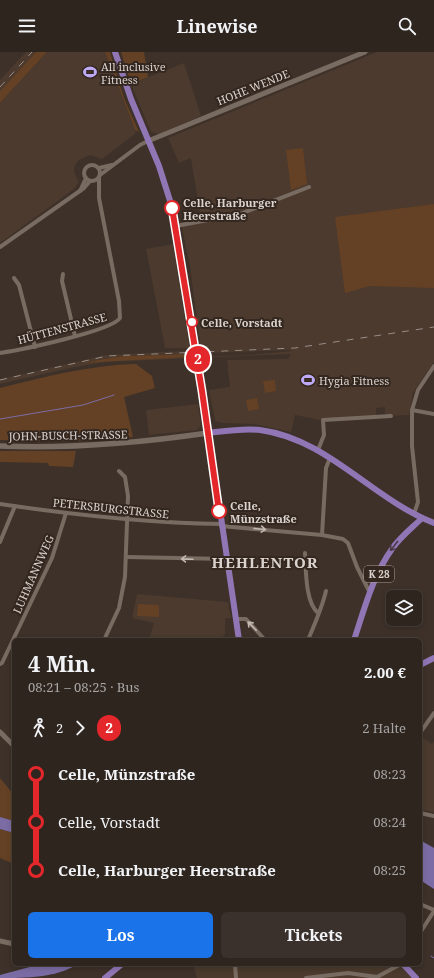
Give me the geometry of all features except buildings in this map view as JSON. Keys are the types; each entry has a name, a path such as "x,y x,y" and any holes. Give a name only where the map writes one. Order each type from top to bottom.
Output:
{"main road":[{"path":"115,52 131,99 168,189 176,226 197,355 239,638"},
{"path":"208,433 232,430 265,431 293,438 318,450 414,514 434,523"},
{"name":"JOHN-BUSCH-STRASSE","path":"0,446 73,447 120,444 208,433"},
{"name":"K 28","path":"355,638 371,594 390,550 422,518"},
{"path":"422,664 434,658"},
{"path":"105,978 120,966"},
{"path":"404,966 416,978"}],"street":[{"name":"HOHE WENDE","path":"148,141 365,52"},
{"path":"0,247 80,191 89,180 99,176 140,145 148,141"},
{"path":"99,193 84,173 87,166 94,165 99,168 112,165"},
{"path":"99,168 99,193"},
{"path":"176,226 240,214 309,187"},
{"name":"HÜTTENSTRASSE","path":"0,353 35,347 75,336 110,325 120,318 119,301 99,193"},
{"path":"63,274 62,281 75,336"},
{"path":"14,278 19,285 35,347"},
{"path":"414,514 418,502 412,446 412,410 418,390 434,366"},
{"path":"412,410 434,414"},
{"path":"318,450 324,435 323,420 391,416"},
{"path":"322,535 326,468 330,458"},
{"path":"105,638 120,608 126,557 128,496 125,478 119,471"},
{"name":"PETERSBURGSTRASSE","path":"0,504 128,520 221,525 322,535 338,538 348,543 357,567 371,594"},
{"path":"0,542 15,506"},
{"name":"LUHMANNWEG","path":"16,638 52,558 66,513"},
{"path":"305,553 307,587 313,609 318,613"},
{"path":"126,557 226,559"},
{"path":"309,638 318,613 321,609 326,591"},
{"path":"236,619 246,619 263,638"},
{"name":"LUHMANNWEG","path":"1,664 12,647"},
{"path":"422,730 434,713"},
{"path":"0,732 12,744"},
{"path":"422,813 434,816"},
{"path":"422,905 434,910 422,930"},
{"path":"0,941 12,944"},
{"path":"235,966 236,978"},
{"path":"306,978 348,973 377,977 398,966"}],"shaded area":[{"path":"26,52 36,52 0,91 0,80"},
{"path":"36,52 47,52 0,103 0,91"},
{"path":"47,52 105,52 136,133 102,159 90,155 79,160 75,165 74,172 79,182 74,189 0,243 0,103"},
{"path":"105,52 110,52 124,98 139,132 135,130"},
{"path":"121,52 144,52 148,77 131,84"},
{"path":"377,52 434,52 434,362 413,393 409,415 385,416 385,407 376,408 376,416 320,420 295,415 291,432 254,424 222,423 215,421 209,390 230,387 227,360 288,359 291,354 106,362 75,367 0,384 0,379 106,355 201,350 190,267 181,222 201,219 191,158 179,163 168,138","holes":["291,351 250,355 105,360 80,363 123,356"]},
{"path":"184,63 201,116 159,134 151,132 131,84"},
{"path":"303,148 307,184 291,190 286,150"},
{"path":"434,204 434,288 370,286 345,293 335,217"},
{"path":"173,244 190,348 165,348 146,249"},
{"path":"189,354 189,357 80,363 123,356"},
{"path":"136,364 152,376 155,388 124,397 133,437 74,441 0,440 0,388 84,369"},
{"path":"275,380 276,391 265,393 263,381"},
{"path":"257,398 259,409 248,411 246,400"},
{"path":"198,404 201,425 197,430 149,435 146,410"},
{"path":"0,451 76,451 73,467 49,466 48,463 0,462"},
{"path":"137,594 228,602 231,618 225,618 225,634 222,638 150,638 154,623 132,618"},
{"path":"138,604 159,605 159,617 137,616"},
{"path":"422,737 432,744 434,741 434,812 422,810"},
{"path":"0,778 12,793 12,820 0,817"},
{"path":"0,817 12,820 12,832 0,829"},
{"path":"0,829 12,832 12,863 0,858"},
{"path":"422,841 434,848 434,889 422,881"},
{"path":"34,966 74,966 51,975 0,978 0,975"},
{"path":"194,966 400,966 413,978 197,978"}],"waterway":[{"path":"0,419 83,405 114,395"}],"railway":[{"path":"0,87 32,52"},
{"path":"0,380 107,356 295,348 434,327"}],"bus line":[{"name":"2","path":"172,208 181,253 219,511"}],"place":[{"name":"All inclusive Fitness","path":"90,72"},
{"name":"Celle, Harburger Heerstraße","path":"172,208"},
{"name":"Celle, Vorstadt","path":"192,322"},
{"name":"Hygia Fitness","path":"308,380"},
{"name":"Celle, Münzstraße","path":"219,511"}],"district":[{"name":"HEHLENTOR","path":"265,562"}]}
